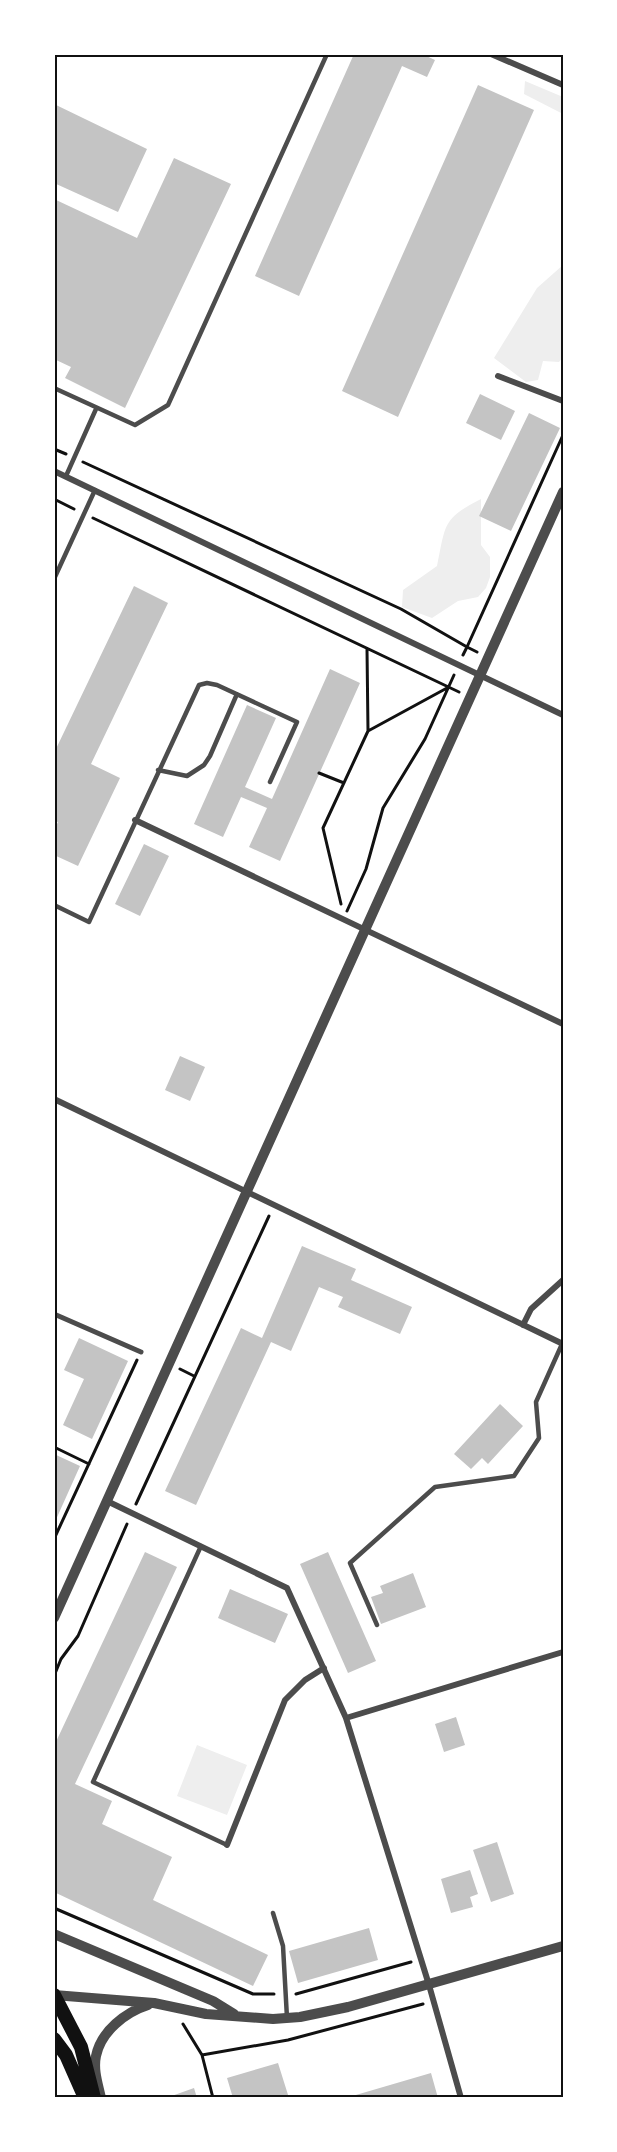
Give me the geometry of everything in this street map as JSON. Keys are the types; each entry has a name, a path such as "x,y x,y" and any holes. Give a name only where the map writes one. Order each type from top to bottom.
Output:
{"main road":[{"path":"54,1995 81,2047 94,2098"},
{"path":"54,2039 66,2055 85,2098"}],"street":[{"path":"491,54 563,85"},
{"path":"498,376 563,401"},
{"path":"54,471 563,715"},
{"path":"54,1618 109,1502 563,492"},
{"path":"135,820 366,928 563,1024"},
{"path":"54,1099 563,1344"},
{"path":"524,1324 531,1309 563,1280"},
{"path":"54,1314 141,1352"},
{"path":"109,1502 287,1588 346,1718 429,1984 461,2098"},
{"path":"346,1718 563,1652"},
{"path":"227,1845 285,1700 305,1680 324,1668"},
{"path":"54,1934 213,2001 234,2014"},
{"path":"54,1995 154,2003 206,2014 287,2018 348,2007 563,1946"},
{"path":"101,2098 95,2072 99,2046 107,2034 127,2014 154,2003"}],"lane":[{"path":"54,388 135,425 168,405 327,54"},
{"path":"66,476 96,409"},
{"path":"54,579 95,490"},
{"path":"54,905 89,922 199,685 207,683 217,685 297,722 270,782"},
{"path":"158,770 187,776 204,765 237,694"},
{"path":"378,1625 350,1563 435,1487 514,1476 539,1438 536,1402 563,1344"},
{"path":"201,1546 93,1782 227,1845"},
{"path":"273,1913 283,1946 287,2018"}],"path":[{"path":"344,918 366,869 383,808 425,739 563,435"},
{"path":"54,449 401,609 489,657"},
{"path":"54,500 470,697"},
{"path":"344,918 323,828 368,731 367,648"},
{"path":"368,731 449,687"},
{"path":"319,773 344,783"},
{"path":"54,1676 62,1659 78,1636 131,1513 274,1204"},
{"path":"54,1539 141,1352"},
{"path":"54,1448 89,1464"},
{"path":"54,1908 253,1994 297,1994 421,1959"},
{"path":"202,2055 213,2098"}],"shaded area":[{"path":"525,81 563,97 563,114 524,94"},
{"path":"563,265 563,357 559,362 543,361 538,380 526,382 494,358 537,288"},
{"path":"481,499 481,545 490,557 490,577 486,588 478,597 458,601 432,618 402,607 403,590 437,566 445,532 452,518"},
{"path":"197,1745 247,1765 227,1815 177,1796"}],"building":[{"path":"354,54 422,54 435,60 427,77 402,66 299,296 255,276"},
{"path":"478,85 534,110 398,417 342,391"},
{"path":"54,104 147,149 118,212 54,183"},
{"path":"174,158 231,184 125,408 65,378 71,367 54,359 54,199 137,238"},
{"path":"480,394 515,411 501,440 466,423"},
{"path":"529,413 560,428 511,531 479,516"},
{"path":"134,586 168,603 91,764 120,778 78,866 54,855 54,830 58,822 54,821 54,753"},
{"path":"330,669 360,683 280,861 249,847 267,808 241,797 223,837 194,824 247,705 276,718 245,787 272,799"},
{"path":"144,844 169,856 140,916 115,904"},
{"path":"180,1056 205,1067 190,1101 165,1090"},
{"path":"302,1246 356,1269 351,1280 412,1307 400,1334 338,1307 343,1297 319,1287 291,1351 271,1342 196,1505 165,1491 241,1328 262,1338"},
{"path":"79,1338 128,1361 92,1439 63,1425 84,1379 64,1370"},
{"path":"500,1404 523,1426 488,1464 482,1458 471,1469 454,1454"},
{"path":"54,1454 80,1466 54,1524"},
{"path":"145,1552 177,1567 75,1784 112,1801 102,1824 172,1857 153,1900 268,1955 253,1986 54,1892 54,1746"},
{"path":"328,1552 376,1661 348,1673 300,1564"},
{"path":"413,1573 426,1607 381,1624 371,1597 383,1593 380,1586"},
{"path":"230,1589 288,1614 275,1643 218,1618"},
{"path":"456,1717 465,1745 444,1752 435,1724"},
{"path":"497,1842 514,1894 491,1902 473,1850"},
{"path":"470,1870 478,1894 470,1897 473,1907 451,1913 441,1879"},
{"path":"369,1928 378,1960 298,1983 289,1951"},
{"path":"278,2063 289,2098 233,2098 227,2078"},
{"path":"431,2073 438,2098 349,2098 349,2097"},
{"path":"194,2088 197,2098 166,2098"}]}
